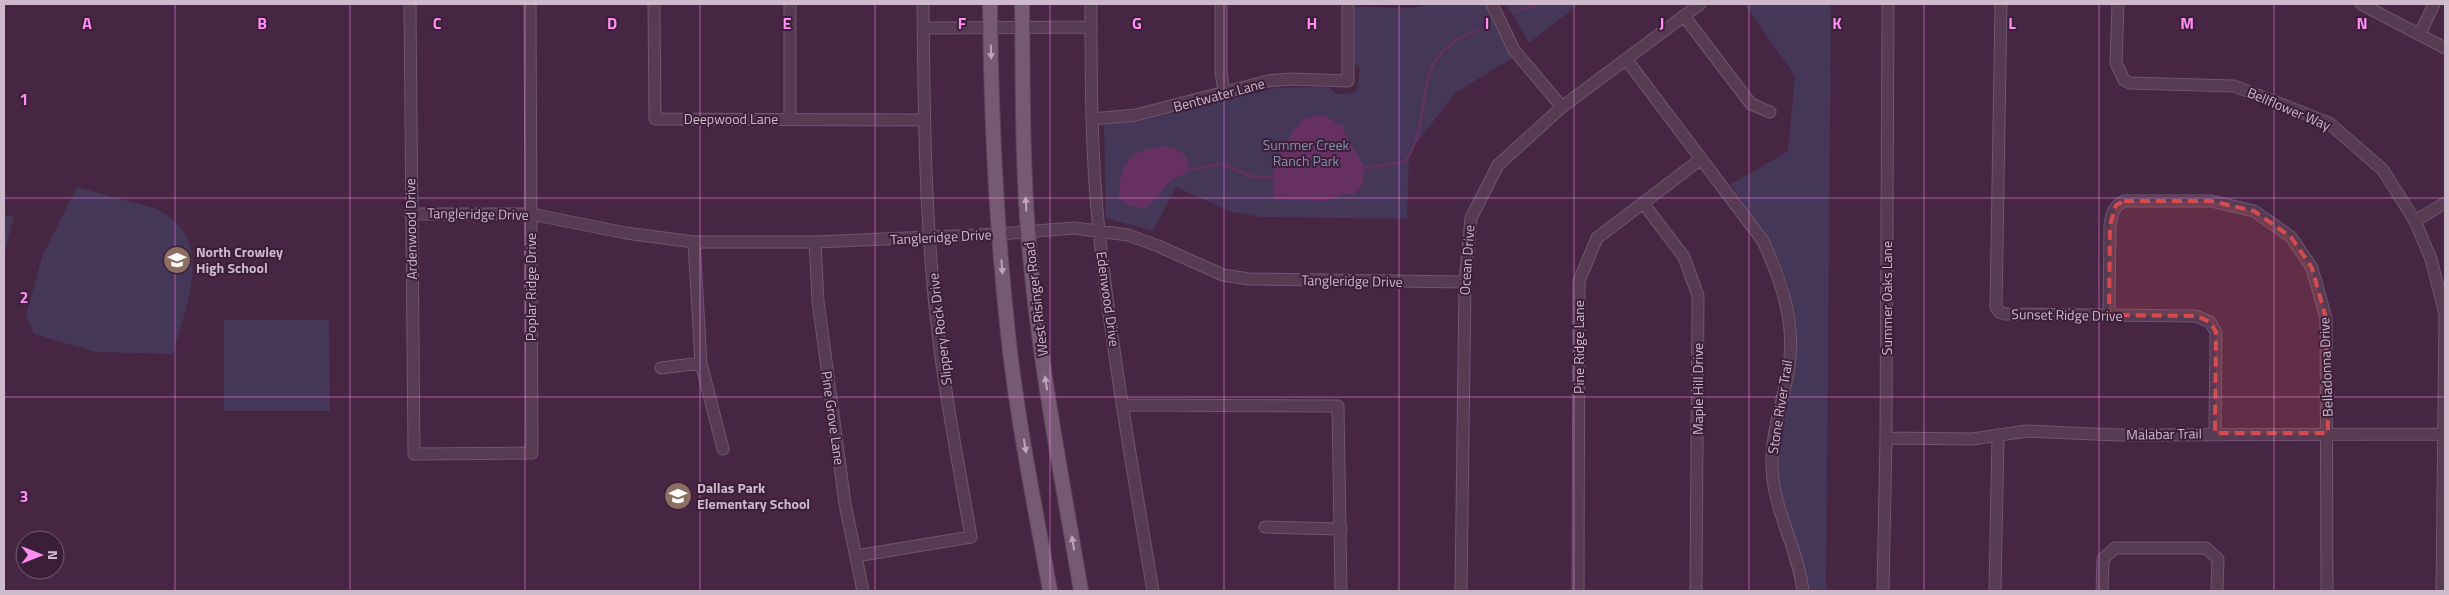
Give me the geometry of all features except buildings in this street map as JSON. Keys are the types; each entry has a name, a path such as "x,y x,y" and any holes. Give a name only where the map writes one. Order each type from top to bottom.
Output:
{"main road":[{"path":"990,4 992,120 1008,335 1050,591"},
{"name":"West Risinger Road","path":"1022,4 1022,112 1028,231 1040,342 1081,591"}],"street":[{"name":"Ardenwood Drive","path":"410,4 410,214 414,454"},
{"name":"Poplar Ridge Drive","path":"414,454 532,453 530,4"},
{"name":"Deepwood Lane","path":"654,4 655,119 924,120"},
{"path":"790,4 790,119"},
{"name":"Slippery Rock Drive","path":"856,556 970,537 939,342 929,238 924,120 923,4"},
{"name":"Edenwood Drive","path":"1091,4 1092,119 1099,230 1122,405 1153,591"},
{"path":"1221,4 1221,72 1224,92"},
{"name":"Bentwater Lane","path":"1092,119 1136,115 1268,81 1290,79 1348,81 1348,4"},
{"path":"1492,4 1514,50 1562,108"},
{"name":"Ocean Drive","path":"1461,591 1465,282 1471,218 1498,165 1562,108 1700,4"},
{"name":"Summer Oaks Lane","path":"1883,591 1886,438 1888,4"},
{"name":"Sunset Ridge Drive","path":"2001,4 1996,307 1999,312 2006,314 2196,316 2210,322 2216,332 2215,433"},
{"name":"Bellflower Way","path":"2118,4 2116,63 2124,80 2130,83 2234,86 2329,123 2383,170 2415,221 2431,259 2445,314 2442,591"},
{"path":"2361,4 2445,48"},
{"path":"2420,34 2434,4"},
{"path":"1684,16 1751,104 1770,112"},
{"path":"923,28 1091,28"},
{"name":"Stone River Trail","path":"1626,59 1763,241 1777,271 1787,305 1788,371 1773,434 1772,466 1774,492 1801,576 1802,591"},
{"name":"Pine Ridge Lane","path":"1578,591 1580,281 1597,238 1701,159"},
{"name":"Belladonna Drive","path":"2109,315 2110,225 2112,212 2116,205 2124,201 2212,200 2254,211 2290,237 2312,268 2326,318 2328,433 2327,591"},
{"name":"Maple Hill Drive","path":"1643,203 1684,257 1698,296 1696,591"},
{"path":"2415,221 2445,203"},
{"name":"Tangleridge Drive","path":"410,214 531,214 626,233 694,242 815,242 929,238 1074,228 1128,235 1223,276 1249,279 1465,282"},
{"path":"694,242 701,363 723,448"},
{"name":"Pine Grove Lane","path":"815,242 819,311 845,504 863,591"},
{"path":"660,368 701,363"},
{"path":"1122,405 1338,406 1341,591"},
{"name":"Malabar Trail","path":"1886,438 1972,440 2027,431 2116,435 2215,433 2443,434"},
{"path":"1995,591 1998,435"},
{"path":"1265,527 1341,529"},
{"path":"2102,591 2103,559 2115,548 2206,548 2218,558 2217,591"}],"highlighted area":[{"path":"2124,201 2211,201 2254,211 2291,237 2312,268 2326,318 2328,433 2215,433 2216,332 2210,322 2196,316 2109,315 2110,225 2116,205"}],"green space":[{"name":"Summer Creek Ranch Park","path":"1429,4 1485,4 1514,57 1455,93 1409,153 1407,219 1261,217 1232,212 1176,187 1153,231 1106,218 1104,124 1140,121 1275,88 1329,87 1337,94 1357,91 1360,69 1353,61 1354,7 1412,8"},
{"path":"1506,4 1579,4 1529,43"},
{"path":"1744,4 1831,4 1826,591 1808,591 1782,503 1778,479 1778,446 1792,309 1788,285 1778,258 1731,184 1788,151 1795,76"},
{"path":"77,187 154,208 174,220 186,236 192,253 190,293 173,354 96,352 34,334 26,316 42,257"},
{"path":"4,215 14,217 4,254"},
{"path":"224,320 329,320 330,411 224,411"}],"shaded area":[{"path":"1325,115 1339,125 1345,125 1343,130 1365,168 1362,185 1354,195 1344,194 1326,201 1273,199 1275,168 1289,138 1304,118"},
{"path":"1163,146 1174,148 1186,156 1190,170 1169,182 1150,205 1143,209 1126,204 1119,198 1121,175 1128,160 1141,151"}],"waterway":[{"path":"1514,12 1540,4"},
{"path":"1362,168 1405,162 1415,143 1431,70 1440,55 1455,41 1479,30"},
{"path":"1190,170 1221,164 1254,177 1275,177"}],"place":[{"name":"North Crowley High School","path":"177,260"},
{"name":"Dallas Park Elementary School","path":"678,496"}]}
